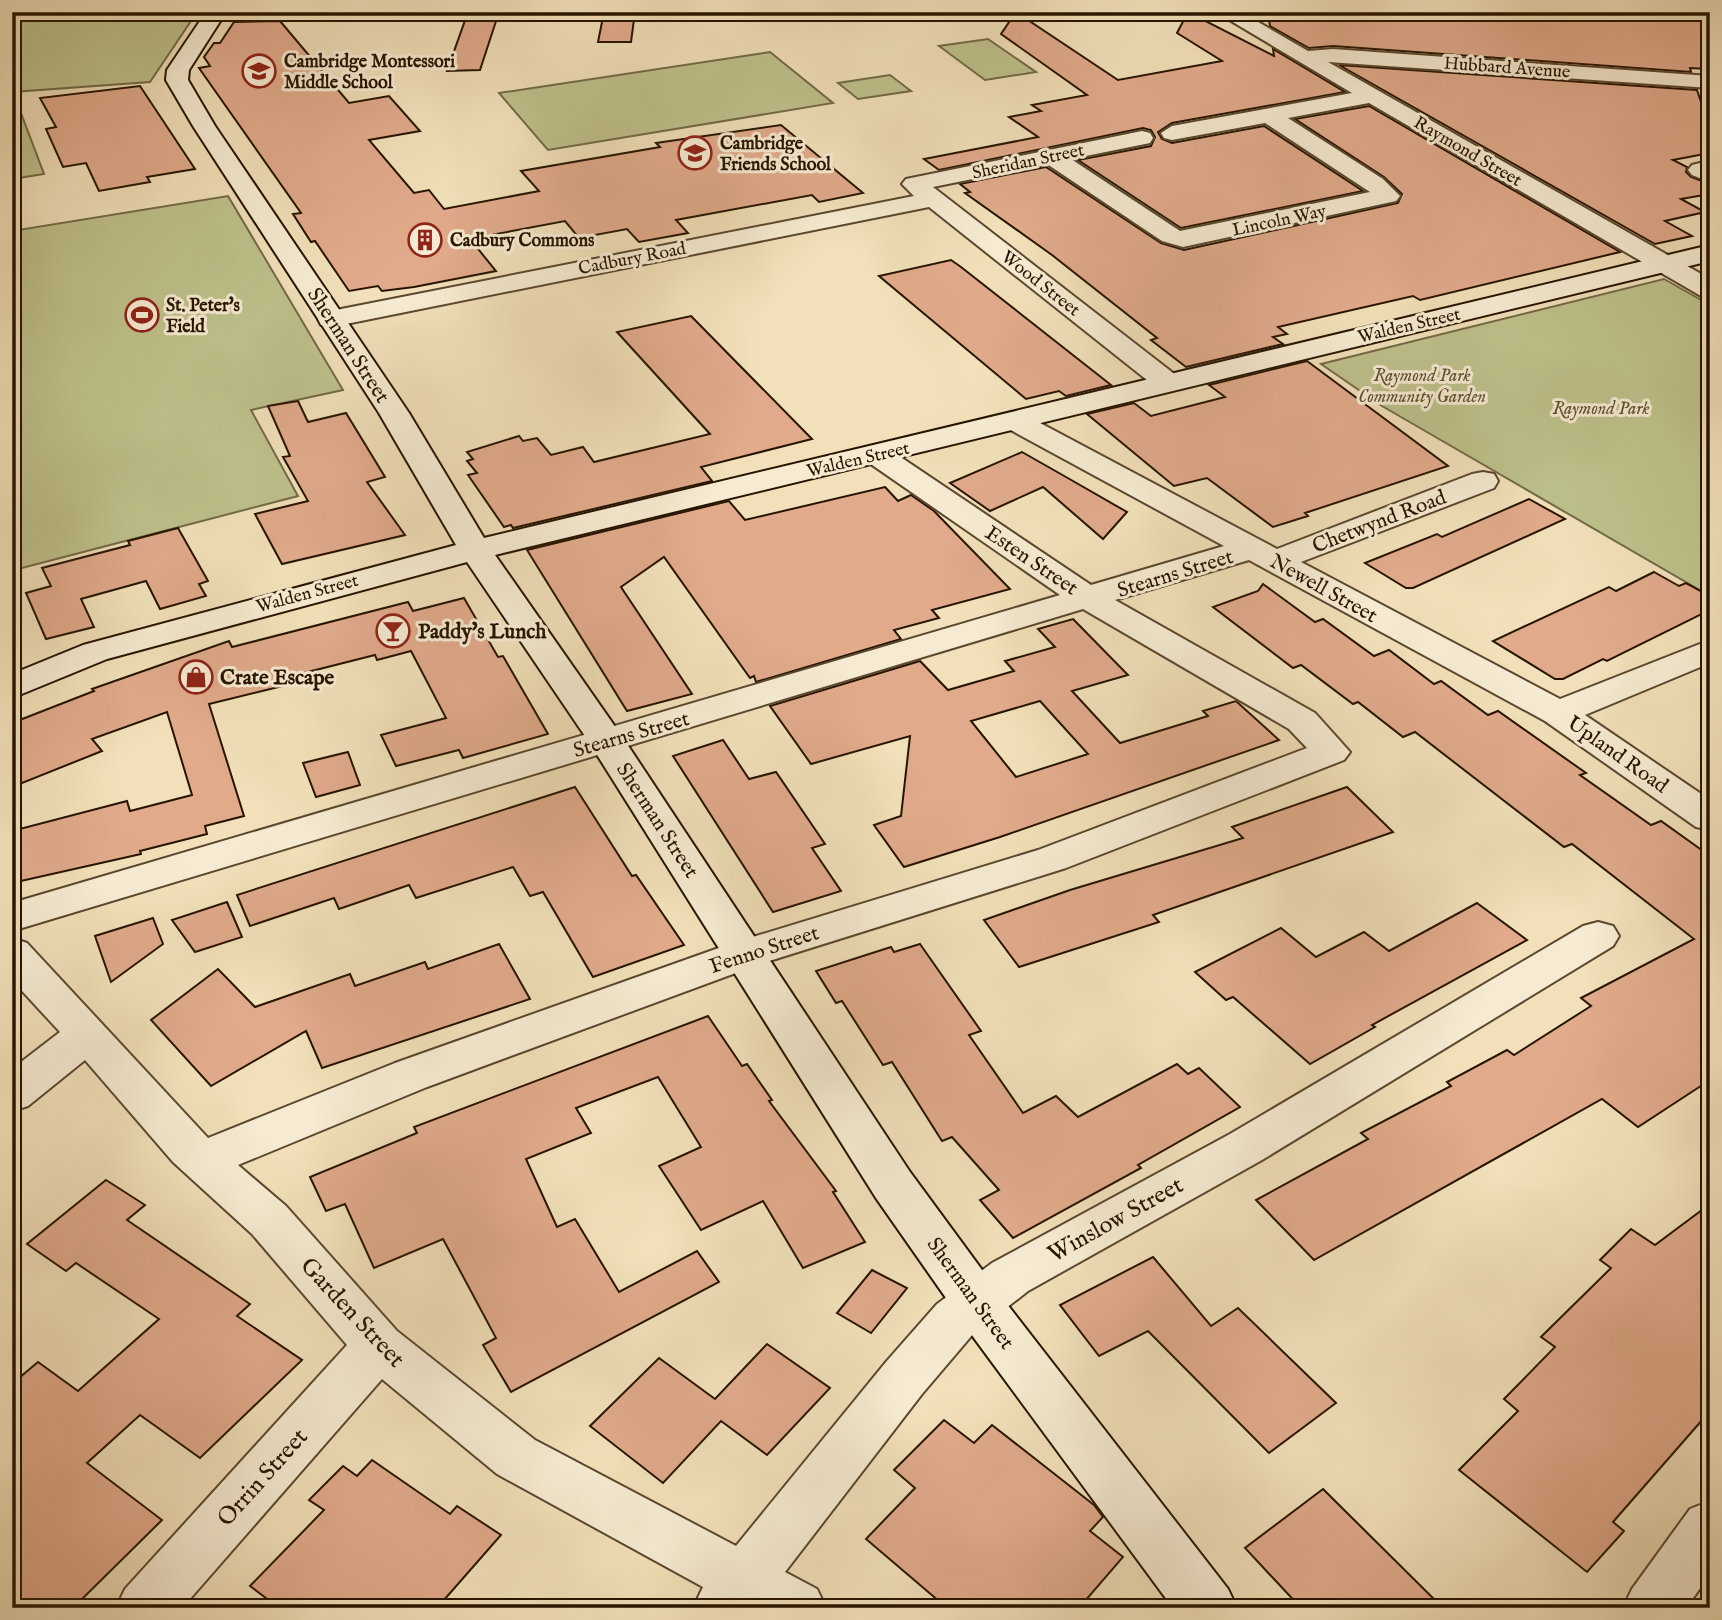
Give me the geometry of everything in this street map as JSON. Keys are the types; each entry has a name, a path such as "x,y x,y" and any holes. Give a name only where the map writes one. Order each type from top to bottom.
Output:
{"street":[{"name":"Sherman Street","path":"216,12 178,70 177,80 204,126 394,413 476,551 607,741 893,1185 977,1303 1208,1608"},
{"name":"Raymond Street","path":"1226,12 1710,290"},
{"name":"Hubbard Avenue","path":"1305,57 1333,55 1710,82"},
{"path":"1172,133 1373,96"},
{"name":"Lincoln Way","path":"1050,156 1171,236 1183,239 1388,196 1375,184 1268,115"},
{"name":"Sheridan Street","path":"924,192 1050,156 1142,138"},
{"name":"Cadbury Road","path":"331,319 924,192"},
{"name":"Wood Street","path":"924,192 1167,382"},
{"name":"Walden Street","path":"12,687 95,652 417,564 1017,422 1167,382 1710,253"},
{"name":"Newell Street","path":"1017,422 1558,713"},
{"name":"Esten Street","path":"876,454 1089,599 1302,721 1331,752"},
{"name":"Chetwynd Road","path":"1263,554 1483,481"},
{"name":"Stearns Street","path":"12,918 1089,599 1263,554"},
{"name":"Upland Road","path":"1558,713 1710,650"},
{"name":"Upland Road","path":"1558,713 1710,818"},
{"name":"Fenno Street","path":"202,1160 411,1075 744,954 1052,859 1331,752"},
{"name":"Winslow Street","path":"733,1594 904,1378 955,1319 1010,1277 1246,1147 1598,936"},
{"name":"Garden Street","path":"12,953 202,1160 269,1220 379,1346 516,1457 733,1594 797,1608"},
{"path":"12,1094 88,1034"},
{"name":"Orrin Street","path":"145,1608 379,1346"},
{"path":"1652,1608 1710,1527"}],"green space":[{"path":"12,12 197,12 150,82 13,92 44,174 12,179"},
{"path":"988,39 1036,72 985,80 939,46"},
{"path":"770,52 833,103 548,150 499,93"},
{"path":"890,75 911,91 858,99 838,83"},
{"path":"228,196 343,390 251,410 298,496 18,569 12,543 12,231"},
{"name":"Raymond Park","path":"1664,279 1710,305 1710,596 1382,406 1321,364"}],"building":[{"path":"468,12 499,12 480,70 447,71"},
{"path":"604,12 635,12 631,42 598,42"},
{"path":"1016,12 1118,80 1222,61 1177,33 1188,12 1274,56 1273,49 1345,92 1172,123 1158,132 1162,139 1172,143 1264,126 1363,191 1181,228 1078,160 1151,146 1155,137 1151,130 1143,128 939,170 924,159 1038,137 1009,117 1041,111 1032,105 1087,95 1001,34"},
{"path":"1268,12 1684,14 1686,20 1710,21 1710,69 1690,68 1691,72 1333,46 1309,48 1270,26"},
{"path":"280,21 349,103 389,96 420,131 369,140 414,193 429,190 444,209 539,191 521,171 660,147 656,143 781,125 863,193 819,202 812,195 676,220 688,233 639,242 627,229 579,238 565,221 470,239 496,271 414,287 382,291 378,286 349,291 315,241 311,242 293,214 301,213 199,68 210,66 204,57 214,43 220,43 234,22"},
{"path":"1339,65 1697,90 1710,129 1710,153 1673,160 1687,167 1686,172 1691,177 1710,184 1710,194 1681,199 1705,212 1665,221 1692,236 1655,244"},
{"path":"140,86 195,169 147,177 150,182 99,191 86,163 63,167 46,129 56,127 40,98"},
{"path":"1369,106 1620,252 1420,300 1413,296 1278,327 1287,334 1273,337 1283,344 1186,367 1151,340 1157,338 1052,255 965,193 970,192 960,184 1046,167 1161,243 1184,250 1398,203 1402,194 1384,177 1295,119"},
{"path":"951,260 1111,385 1066,396 1059,391 1026,399 879,276"},
{"path":"691,316 812,439 701,467 712,481 513,528 511,525 504,527 468,475 477,473 467,461 473,459 467,452 519,436 523,441 537,438 551,455 583,447 594,462 710,434 617,332"},
{"path":"1307,361 1448,466 1305,513 1308,516 1273,527 1207,478 1174,486 1087,414 1134,403 1151,416 1225,397 1209,385"},
{"path":"298,401 308,422 346,413 385,477 367,482 405,535 282,564 255,514 308,501 283,457 290,456 268,406"},
{"path":"1022,452 1127,512 1103,539 1043,487 990,511 950,483"},
{"path":"885,487 898,501 911,495 934,511 1010,589 932,610 939,618 894,630 901,639 756,682 754,676 750,678 664,557 621,587 692,694 627,711 527,550 729,501 745,520"},
{"path":"1529,499 1565,519 1413,588 1406,588 1365,563 1437,534 1442,537"},
{"path":"178,528 208,581 199,584 206,596 160,609 146,581 81,599 94,627 46,639 26,593 51,586 42,568 130,545 128,541"},
{"path":"1654,572 1679,586 1686,583 1710,596 1710,610 1607,661 1603,659 1563,679 1555,679 1493,641 1609,587 1616,591"},
{"path":"1263,584 1315,622 1323,619 1374,656 1389,650 1434,684 1441,681 1488,715 1498,711 1586,773 1580,775 1651,825 1661,821 1710,856 1710,1080 1638,1127 1602,1099 1314,1260 1256,1200 1368,1139 1361,1133 1451,1086 1447,1082 1507,1050 1514,1055 1591,1006 1581,998 1694,939 1572,844 1564,847 1415,732 1403,737 1358,702 1353,704 1301,665 1293,668 1213,607 1258,591"},
{"path":"464,598 498,657 503,656 548,734 463,758 459,750 396,766 381,735 446,718 411,651 377,660 375,655 292,676 295,683 209,704 244,816 205,826 207,834 140,851 141,854 12,883 12,831 127,801 130,811 192,795 167,712 92,739 102,751 12,787 12,723 94,691 92,689 229,641 232,647 408,602 413,611"},
{"path":"1073,619 1128,675 1072,691 1120,743 1208,716 1203,711 1236,701 1279,740 1000,837 904,867 874,825 901,816 910,736 811,764 770,706 920,661 948,690 1014,671 1005,661 1055,647 1038,629","holes":["1040,701 1088,754 1016,777 971,721"]},
{"path":"723,740 749,779 776,772 825,844 812,848 841,891 773,912 673,756"},
{"path":"348,752 360,785 316,797 303,763"},
{"path":"575,787 632,876 636,875 684,945 593,977 543,892 530,896 513,867 416,898 409,885 339,909 334,898 250,926 237,895"},
{"path":"1347,787 1393,832 1153,915 1159,922 1019,967 984,920 1070,890 1243,838 1232,827"},
{"path":"227,902 242,937 195,952 172,920"},
{"path":"1477,903 1527,940 1372,1025 1375,1027 1310,1064 1233,997 1226,1000 1195,972 1281,928 1316,957 1364,932 1389,951"},
{"path":"153,918 163,944 111,982 95,936"},
{"path":"499,944 530,999 322,1068 306,1031 211,1086 151,1020 218,969 255,1007 350,974 355,986 425,962 428,969"},
{"path":"920,944 981,1031 969,1035 1023,1113 1056,1096 1078,1117 1177,1064 1188,1074 1199,1068 1240,1107 1138,1165 1141,1168 1013,1238 980,1200 999,1190 952,1137 942,1141 892,1062 883,1065 842,1001 836,1003 816,971 891,947 894,952"},
{"path":"708,1016 742,1066 747,1064 772,1100 769,1101 836,1191 833,1192 865,1242 803,1268 763,1201 701,1230 659,1166 701,1147 658,1077 576,1108 591,1133 526,1159 557,1227 575,1219 619,1292 697,1251 719,1282 511,1392 483,1345 496,1338 443,1239 374,1268 345,1204 326,1211 310,1177 417,1133 414,1127"},
{"path":"106,1180 145,1205 127,1220 250,1304 237,1316 302,1360 200,1458 140,1415 87,1463 162,1520 73,1608 12,1608 12,1384 38,1362 78,1391 159,1319 76,1263 66,1271 27,1244"},
{"path":"1710,1204 1710,1411 1613,1522 1624,1531 1587,1572 1459,1470 1518,1411 1504,1399 1555,1347 1541,1337 1611,1268 1600,1260 1631,1229 1655,1245"},
{"path":"1153,1257 1211,1326 1238,1308 1336,1403 1269,1453 1148,1331 1099,1356 1060,1305"},
{"path":"872,1270 907,1288 871,1333 837,1313"},
{"path":"767,1344 830,1388 767,1455 721,1421 663,1483 590,1426 659,1358 715,1399"},
{"path":"944,1420 974,1443 992,1425 1094,1505 1103,1517 1090,1531 1123,1557 1079,1608 947,1608 866,1539 915,1488 894,1470"},
{"path":"372,1460 450,1514 457,1506 501,1535 437,1608 279,1608 250,1586 324,1510 309,1500 343,1466 357,1476"},
{"path":"1323,1489 1443,1608 1301,1608 1245,1548"}],"place":[{"name":"Cambridge Montessori Middle School","path":"259,71"},
{"name":"Cambridge Friends School","path":"695,153"},
{"name":"Cadbury Commons","path":"425,240"},
{"name":"St. Peter's Field","path":"142,315"},
{"name":"Paddy's Lunch","path":"393,631"},
{"name":"Crate Escape","path":"196,677"}],"park label":[{"name":"Raymond Park Community Garden","path":"1422,385"}]}
